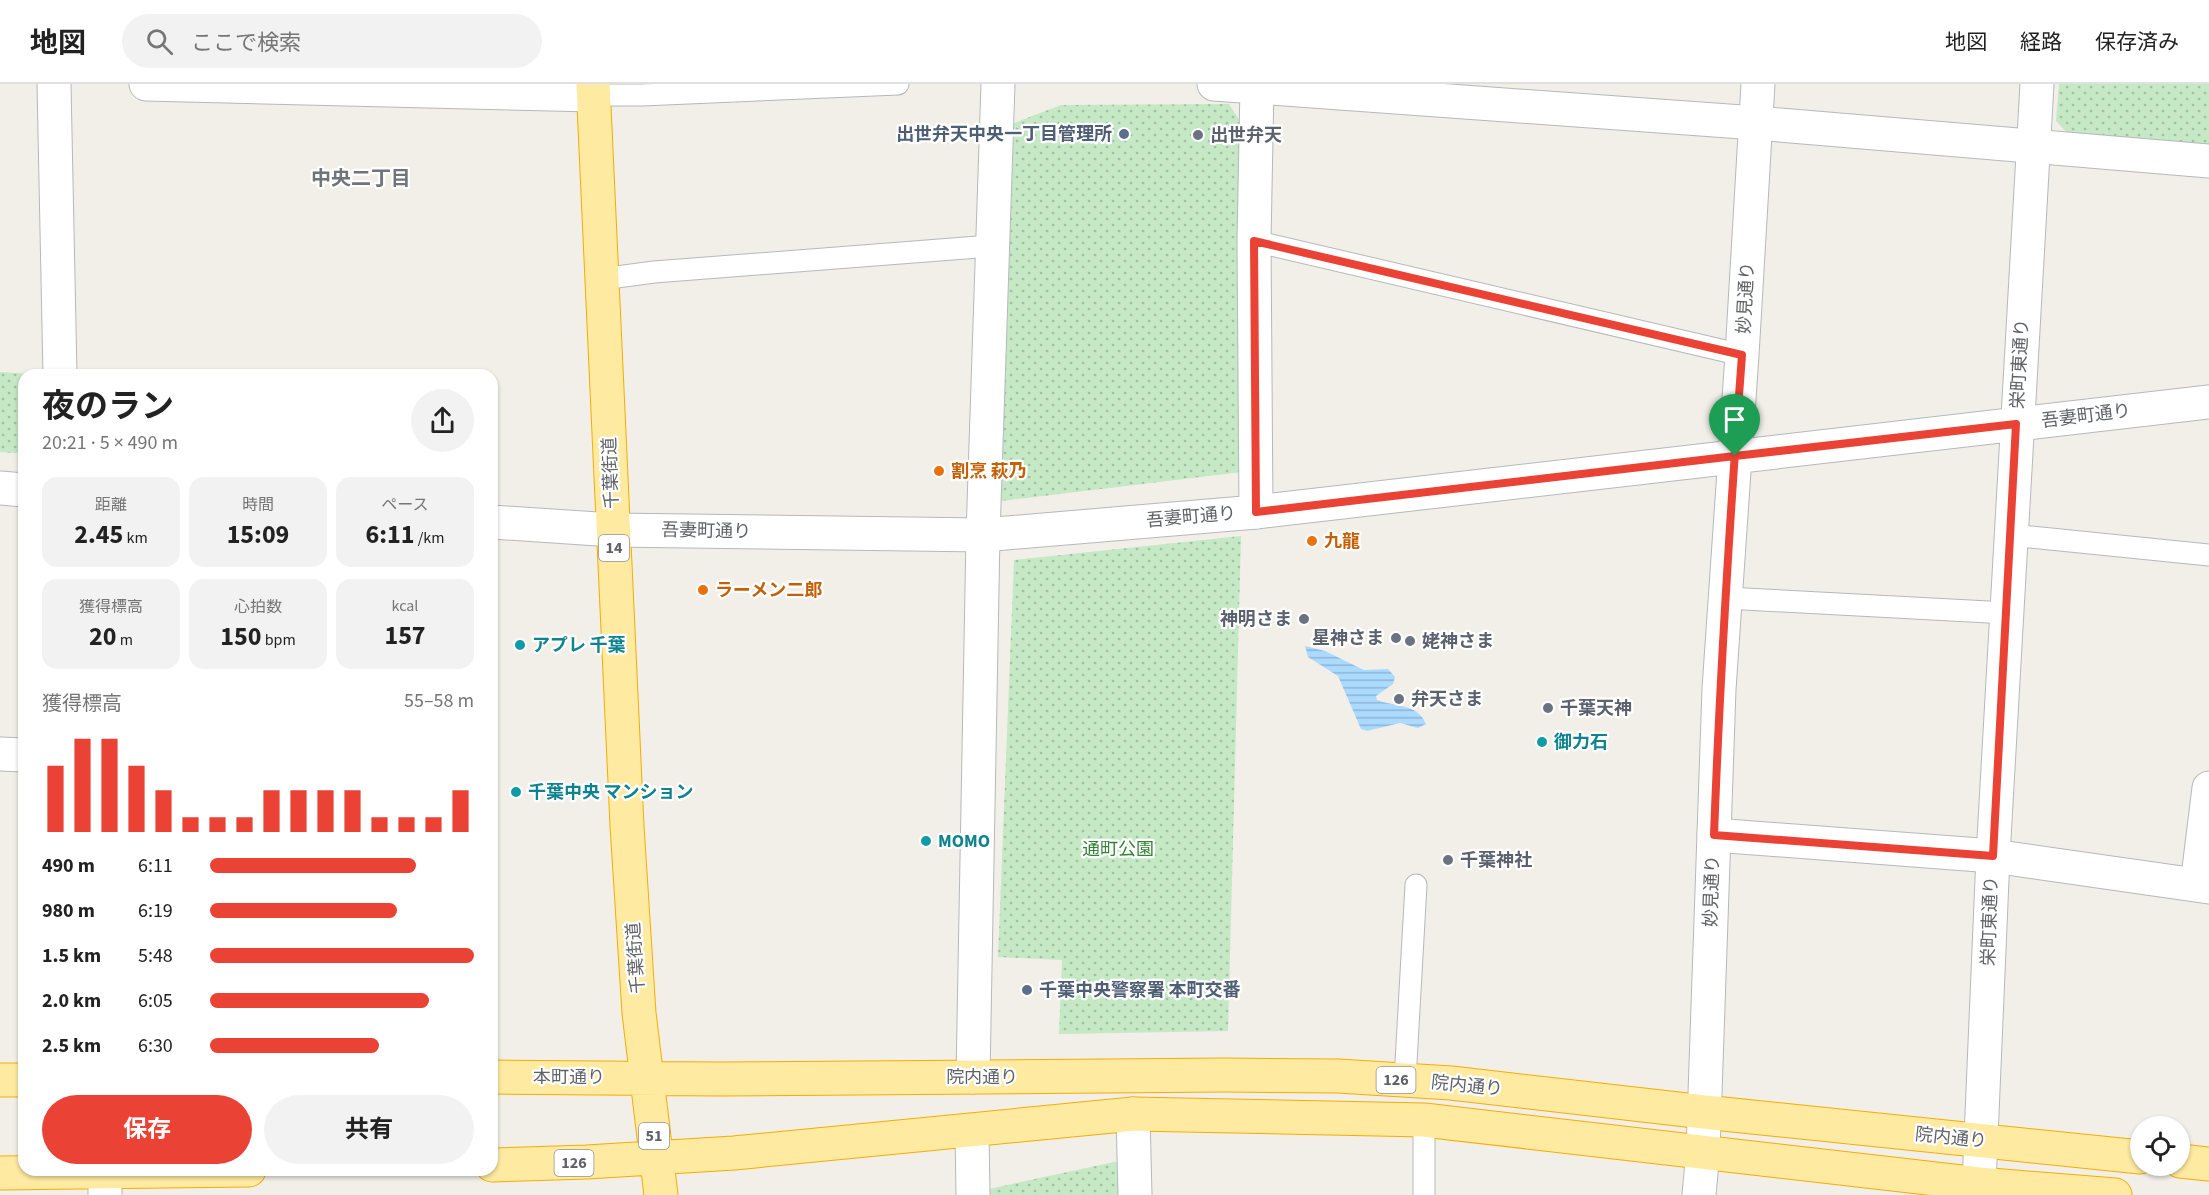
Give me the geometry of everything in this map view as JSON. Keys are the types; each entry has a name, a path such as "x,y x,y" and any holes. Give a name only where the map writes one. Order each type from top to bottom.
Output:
{"highway":[{"name":"千葉街道","path":"593,89 627,826 639,1012 647,1077"},
{"name":"院内通り","path":"647,1077 720,1079 1338,1076 1451,1083 1981,1142 2130,1156"},
{"name":"本町通り","path":"498,1077 647,1077"},
{"name":"51","path":"647,1077 661,1195"},
{"path":"0,1080 18,1080"},
{"name":"126","path":"498,1165 734,1153 1133,1114 1424,1120 1703,1151 1979,1190 2115,1195"},
{"path":"2190,1162 2209,1164"},
{"path":"0,1173 18,1174"},
{"path":"52,1176 104,1179 152,1176"}],"street":[{"path":"54,84 60,369"},
{"path":"146,84 593,89"},
{"path":"973,1077 983,535 998,84"},
{"path":"1214,84 1756,123 2209,161"},
{"name":"妙見通り","path":"1699,1195 1703,1151 1719,689 1758,84"},
{"name":"栄町東通り","path":"1979,1190 1993,856 2037,84"},
{"path":"1256,512 1254,241 1257,87"},
{"name":"吾妻町通り","path":"498,522 613,530 983,535 1256,512 2209,402"},
{"path":"0,488 18,490"},
{"path":"0,754 18,755"},
{"path":"1714,835 1993,856 2203,886 2209,788"},
{"path":"1133,1114 1135,1195"},
{"path":"972,1131 973,1195"}],"lane":[{"path":"593,89 642,95 898,84"},
{"path":"1254,241 1742,355"},
{"path":"602,279 654,272 992,246"},
{"path":"2011,535 2209,555"},
{"path":"1726,598 2007,613"},
{"path":"1405,1080 1416,885"},
{"path":"1424,1120 1424,1195"}],"green space":[{"path":"2059,84 2209,84 2209,149 2070,136 2056,121"},
{"path":"1229,104 1242,124 1242,472 1001,501 1014,123 1061,105"},
{"path":"0,372 18,373 18,452 0,452"},
{"name":"通町公園","path":"1241,536 1228,1031 1059,1034 1062,960 998,957 1014,560"},
{"path":"1119,1161 1119,1195 979,1195 979,1191"}],"water":[{"path":"1305,646 1325,651 1364,670 1388,669 1395,677 1393,684 1376,696 1377,700 1411,709 1422,717 1426,724 1418,728 1400,723 1367,731 1361,729 1338,676 1308,657"}],"place":[{"name":"出世弁天中央一丁目管理所","path":"1124,134"},
{"name":"出世弁天","path":"1198,135"},
{"name":"割烹 萩乃","path":"939,471"},
{"name":"九龍","path":"1312,541"},
{"name":"ラーメン二郎","path":"703,590"},
{"name":"神明さま","path":"1304,619"},
{"name":"星神さま","path":"1396,638"},
{"name":"姥神さま","path":"1410,641"},
{"name":"アプレ 千葉","path":"520,645"},
{"name":"弁天さま","path":"1399,699"},
{"name":"千葉天神","path":"1548,708"},
{"name":"御力石","path":"1542,742"},
{"name":"千葉中央 マンション","path":"516,792"},
{"name":"MOMO","path":"926,841"},
{"name":"千葉神社","path":"1448,860"},
{"name":"千葉中央警察署 本町交番","path":"1027,990"}],"district":[{"name":"中央二丁目","path":"361,179"}],"route":[{"path":"1735,456 1256,512 1254,241 1742,355 1735,456 1719,689 1714,835 1993,856 2016,424 1735,456"}]}
